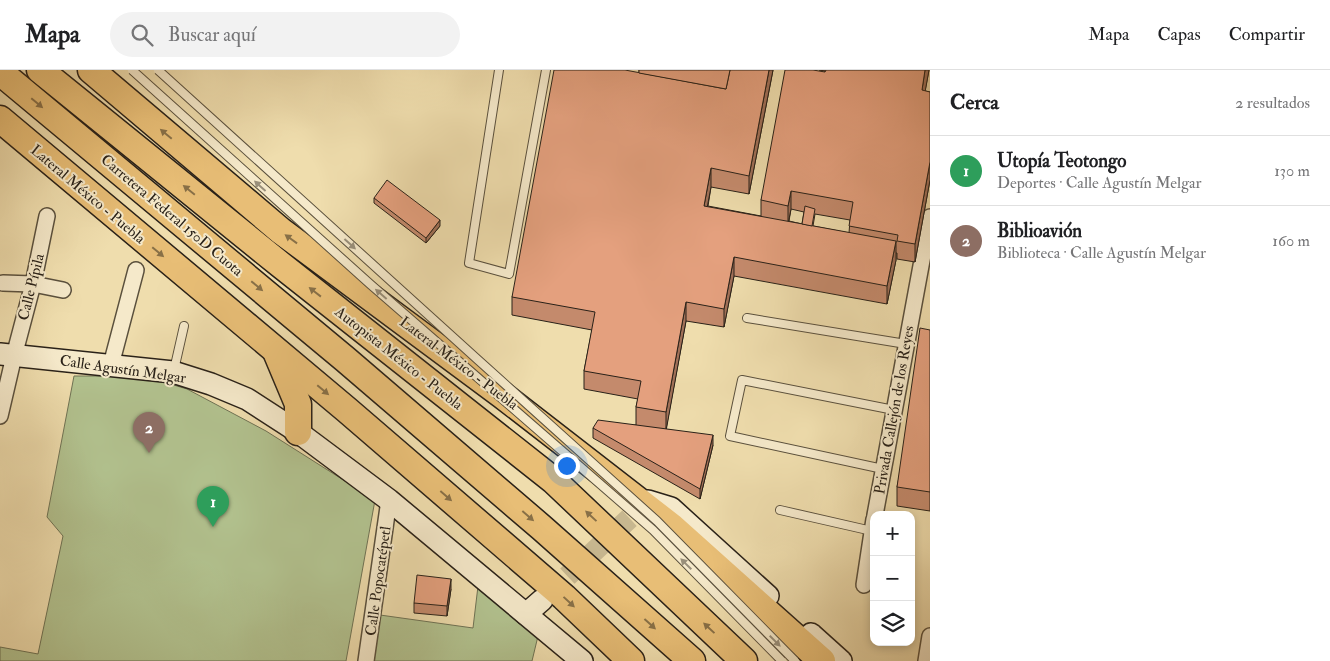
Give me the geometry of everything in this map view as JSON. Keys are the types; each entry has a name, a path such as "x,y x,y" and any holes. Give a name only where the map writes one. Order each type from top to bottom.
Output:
{"highway":[{"name":"Autopista México - Puebla","path":"40,70 281,265 552,480 744,661"},
{"name":"Lateral México - Puebla","path":"91,70 281,232 502,395 671,526 822,661"},
{"name":"Carretera Federal 150D Cuota","path":"0,72 345,359 528,515 692,661"},
{"name":"Lateral México - Puebla","path":"2,123 347,410 564,598 630,661"},
{"path":"275,351 298,404 298,432"}],"street":[{"name":"Calle Pípila","path":"0,416 7,355 33,284 47,216"},
{"name":"Privada Callejón de los Reyes","path":"876,511 930,217"},
{"path":"111,365 136,270"},
{"path":"3,283 33,284 63,290"},
{"name":"Calle Agustín Melgar","path":"7,355 173,372 211,384 247,400 298,432 534,607 582,661"},
{"name":"Calle Popocatépetl","path":"366,661 389,500"},
{"path":"648,501 671,508 841,661"},
{"path":"864,585 870,545"},
{"path":"926,661 930,636"}],"lane":[{"path":"132,70 370,284 653,530 782,661"},
{"path":"158,70 657,520 795,661"},
{"path":"499,70 469,263 509,274 546,70"},
{"path":"747,318 906,344"},
{"path":"173,372 184,326"},
{"path":"883,469 730,436 742,380 894,410"},
{"path":"780,510 870,525"}],"green space":[{"path":"74,376 123,376 167,383 187,389 266,431 375,500 346,661 0,661 0,647 38,654 63,536 47,517"},
{"path":"478,586 538,636 532,661 373,661 380,615 473,628"}],"building":[{"path":"554,70 625,70 726,89 730,70 769,70 749,176 711,168 704,206 896,241 887,286 734,257 724,309 686,302 666,412 636,407 641,381 584,371 595,312 512,297"},
{"path":"639,70 730,70 726,89 639,73"},
{"path":"785,70 825,72 826,70 925,70 922,90 930,92 930,162 915,244 897,241 898,235 849,226 853,202 791,191 788,206 761,200"},
{"path":"387,180 440,220 426,238 374,198"},
{"path":"805,206 815,209 812,226 802,224"},
{"path":"920,328 930,330 930,492 897,487"},
{"path":"598,420 713,435 700,489 593,428"},
{"path":"417,575 451,579 447,606 414,603"}],"tunnel":[{"path":"544,598 648,501"}],"place":[{"name":"Biblioavión","path":"149,453"},
{"name":"Utopía Teotongo","path":"213,527"}]}
